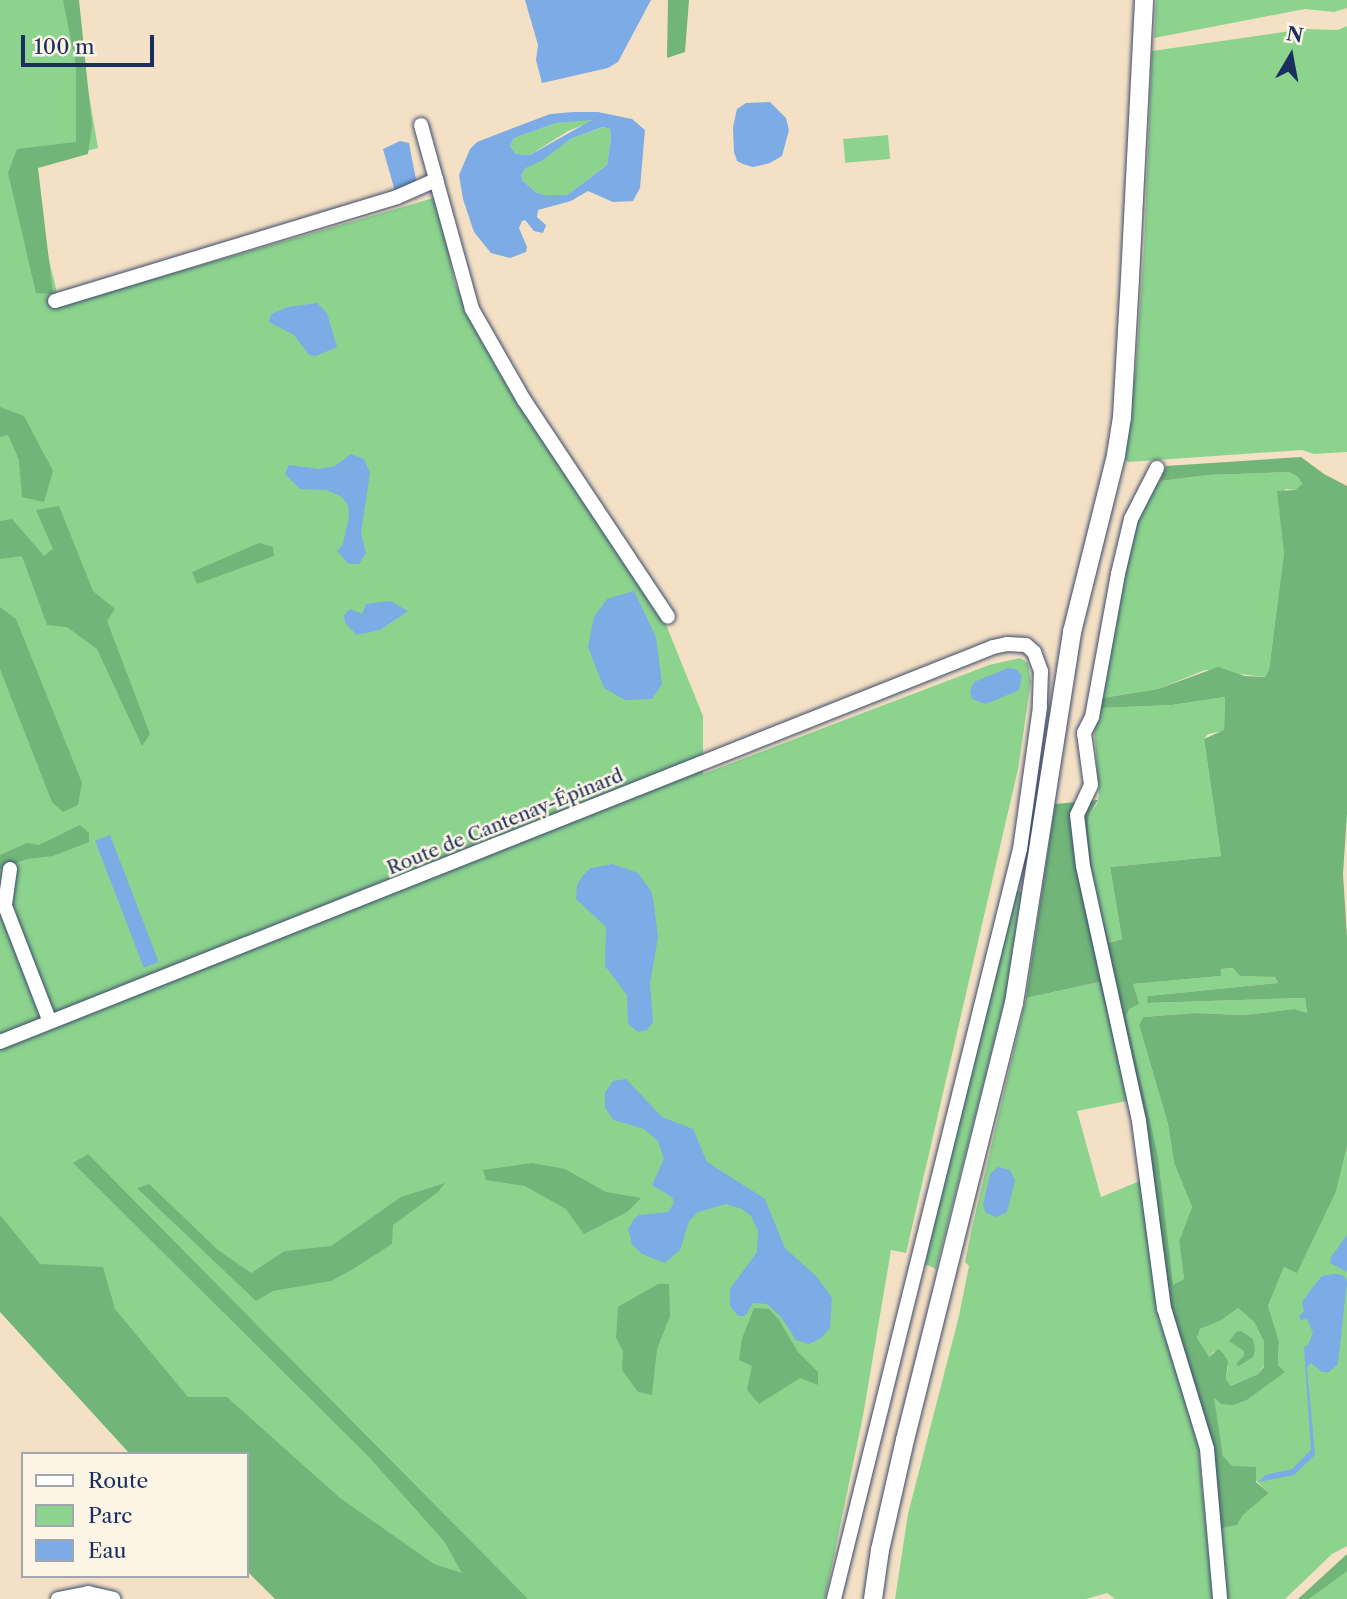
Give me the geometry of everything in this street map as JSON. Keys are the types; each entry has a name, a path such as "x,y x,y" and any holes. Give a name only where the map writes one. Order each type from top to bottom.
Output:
{"main road":[{"path":"873,1599 880,1550 905,1440 1014,1003 1072,632 1116,454 1122,418 1144,0"}],"street":[{"path":"421,125 472,309 524,400 668,617"},
{"path":"55,301 397,197 436,180"},
{"path":"1157,468 1131,519 1118,573 1092,717 1084,733 1091,785 1077,815 1083,866 1139,1121 1164,1308 1207,1449 1220,1599"},
{"name":"Route de Cantenay-Épinard","path":"0,1042 993,648 1007,643 1026,645 1034,652 1041,671 1040,707 1020,849 834,1599"},
{"path":"10,869 5,906 50,1022"},
{"path":"58,1599 71,1594 88,1593 113,1599"}],"green space":[{"path":"0,0 73,0 98,148 27,167 60,306 437,197 455,284 499,372 654,595 703,716 703,774 989,665 1020,658 1028,663 1031,681 1018,769 906,1253 891,1250 863,1416 825,1599 288,1599 248,1452 244,1452 0,1286"},
{"path":"63,0 79,0 92,126 88,154 38,168 53,294 36,293 8,173 17,149 76,142 76,66"},
{"path":"668,0 689,0 685,52 667,58"},
{"path":"1156,0 1347,0 1347,8 1334,12 1305,9 1154,38"},
{"path":"1347,26 1347,452 1314,454 1302,450 1128,462 1125,459 1136,366 1144,249 1152,51 1304,29 1338,30"},
{"path":"590,119 591,122 568,131 530,155 516,154 510,146 514,138 556,123"},
{"path":"604,127 610,129 611,137 607,165 567,195 537,193 523,181 521,175 526,168 570,139"},
{"path":"888,135 890,159 845,163 843,139"},
{"path":"0,407 24,416 53,471 44,502 22,497 19,460 8,435 0,437"},
{"path":"1301,457 1324,474 1347,486 1347,814 1343,874 1347,937 1347,1147 1336,1192 1297,1273 1284,1267 1268,1306 1279,1341 1278,1365 1285,1372 1247,1400 1233,1405 1221,1404 1214,1398 1223,1456 1232,1466 1256,1467 1256,1482 1269,1493 1242,1516 1237,1525 1220,1528 1172,1321 1141,1127 1133,1127 1099,982 1026,998 1055,804 1098,800 1089,815 1088,826 1094,885 1109,943 1122,939 1110,867 1221,856 1204,739 1224,730 1225,697 1172,705 1100,708 1102,698 1158,689 1218,667 1245,676 1265,677 1269,670 1284,552 1277,491 1295,490 1302,484 1298,477 1289,472 1208,475 1160,481 1166,466","holes":["1233,968 1240,976 1275,977 1278,983 1148,996 1147,1003 1305,998 1307,1013 1294,1009 1244,1015 1194,1013 1143,1017 1139,1025 1168,1124 1174,1163 1192,1207 1179,1241 1184,1279 1173,1285 1158,1156 1126,1016 1129,1009 1139,1004 1133,984 1221,976 1221,969","1238,1308 1254,1322 1264,1342 1264,1367 1258,1374 1231,1386 1226,1379 1228,1361 1223,1353 1218,1349 1209,1357 1197,1338 1200,1329 1222,1320"]},
{"path":"1289,472 1298,477 1302,484 1295,490 1285,489 1284,552 1269,670 1265,677 1205,670 1158,689 1102,698 1132,527 1150,488 1160,481 1208,475"},
{"path":"59,506 93,591 115,609 107,621 150,734 142,746 97,649 67,627 47,625 22,556 0,559 0,521 12,519 44,556 53,549 36,510"},
{"path":"259,543 273,547 274,556 197,584 192,572"},
{"path":"0,607 16,619 82,783 78,805 63,812 52,802 0,669"},
{"path":"1225,697 1224,731 1208,734 1204,739 1221,856 1110,867 1122,939 1108,943 1094,885 1088,826 1089,815 1097,804 1099,795 1094,724 1100,719 1100,708 1172,705"},
{"path":"80,825 89,833 89,842 53,856 27,859 0,869 0,855 27,843 39,845"},
{"path":"1015,890 1023,893 1023,899 1006,995 936,1269 925,1264 958,1112"},
{"path":"1234,968 1240,976 1275,977 1278,983 1148,996 1148,1003 1305,998 1307,1014 1294,1009 1244,1015 1194,1013 1143,1017 1139,1025 1168,1124 1174,1163 1192,1207 1179,1241 1184,1279 1172,1286 1158,1157 1126,1016 1133,984 1221,976 1220,969"},
{"path":"1099,982 1127,1101 1077,1111 1101,1197 1140,1181 1159,1319 1197,1433 1213,1599 1115,1599 1107,1593 1086,1599 895,1599 908,1514 959,1316 969,1266 965,1262 972,1228 1026,998"},
{"path":"1347,1147 1347,1546 1332,1554 1285,1599 1227,1599 1220,1528 1242,1516 1269,1493 1243,1468 1231,1466 1223,1456 1213,1397 1221,1404 1247,1400 1284,1372 1278,1365 1279,1341 1268,1306 1284,1267 1297,1272 1336,1192"},
{"path":"88,1154 528,1599 275,1599 248,1572 248,1452 128,1452 0,1312 0,1215 40,1264 103,1267 115,1309 188,1397 227,1397 340,1498 434,1564 462,1573 444,1541 368,1456 73,1163"},
{"path":"532,1163 565,1169 606,1192 641,1198 627,1212 584,1234 566,1209 525,1186 486,1180 483,1170"},
{"path":"445,1183 438,1192 393,1225 392,1244 353,1269 331,1281 273,1291 256,1301 137,1188 149,1184 218,1250 251,1273 285,1251 331,1246 401,1197"},
{"path":"658,1284 669,1284 670,1316 657,1349 652,1395 638,1392 622,1370 623,1351 616,1338 618,1307"},
{"path":"754,1308 769,1309 779,1320 798,1352 818,1372 818,1385 800,1378 759,1404 747,1390 752,1366 739,1360 742,1339"},
{"path":"1238,1308 1254,1322 1264,1342 1264,1366 1258,1374 1231,1386 1226,1379 1228,1367 1214,1351 1209,1357 1203,1352 1197,1338 1200,1329 1222,1320"},
{"path":"1241,1331 1253,1339 1255,1350 1253,1357 1239,1366 1236,1364 1244,1356 1244,1351 1229,1341 1236,1332"},
{"path":"1347,1554 1347,1571 1309,1599 1298,1599"},
{"path":"1347,1571 1347,1599 1309,1599 1340,1575"}],"water":[{"path":"525,0 651,0 618,62 608,68 542,83 536,60 538,45"},
{"path":"770,102 786,118 789,130 782,156 770,163 753,167 743,164 737,161 734,152 733,127 737,109 746,103"},
{"path":"598,112 632,119 645,130 640,188 633,201 613,202 588,191 571,201 538,210 537,217 546,225 543,233 534,231 525,220 519,228 527,247 526,252 510,258 491,253 474,232 463,199 459,175 470,149 477,142 550,114","holes":["592,120 530,155 516,154 510,146 514,138 556,123","603,127 610,129 611,137 607,165 567,195 537,193 523,181 521,175 526,168 543,160 570,139"]},
{"path":"400,141 409,143 416,180 414,187 396,195 383,149"},
{"path":"317,303 327,313 337,347 316,356 309,355 294,335 269,322 271,314 288,307"},
{"path":"351,454 364,459 370,473 361,533 366,553 359,564 349,564 337,551 343,544 349,517 348,505 342,497 327,490 300,489 285,474 289,465 319,469 335,466"},
{"path":"634,591 656,637 662,684 652,699 625,700 604,688 588,647 594,617 607,599"},
{"path":"390,601 408,611 380,630 357,635 345,623 344,615 350,609 362,614 366,604"},
{"path":"1008,668 1016,669 1022,676 1019,690 986,704 972,699 970,691 974,682"},
{"path":"110,835 159,962 144,968 95,841"},
{"path":"613,864 638,873 651,891 654,904 658,937 650,983 653,1022 647,1030 638,1032 628,1024 627,995 605,966 606,927 576,899 577,885 583,875 591,868"},
{"path":"626,1079 662,1117 693,1129 707,1162 765,1199 785,1248 817,1277 832,1298 830,1328 821,1338 809,1344 796,1340 781,1317 767,1304 753,1303 745,1316 738,1316 730,1306 730,1289 757,1252 758,1231 751,1216 742,1209 726,1204 698,1212 689,1221 680,1250 665,1263 642,1254 632,1244 628,1229 634,1219 639,1215 668,1212 674,1203 672,1197 652,1185 664,1159 658,1141 644,1129 614,1120 605,1108 605,1093 613,1081"},
{"path":"998,1167 1010,1170 1015,1180 1007,1212 997,1217 986,1213 983,1205 990,1174"},
{"path":"1347,1235 1347,1272 1330,1263 1331,1257"},
{"path":"1343,1275 1347,1281 1338,1364 1329,1372 1322,1372 1311,1363 1307,1367 1315,1455 1294,1475 1258,1482 1265,1475 1292,1469 1311,1450 1304,1347 1308,1345 1313,1333 1307,1319 1301,1320 1299,1316 1304,1311 1302,1302 1322,1276"}]}
